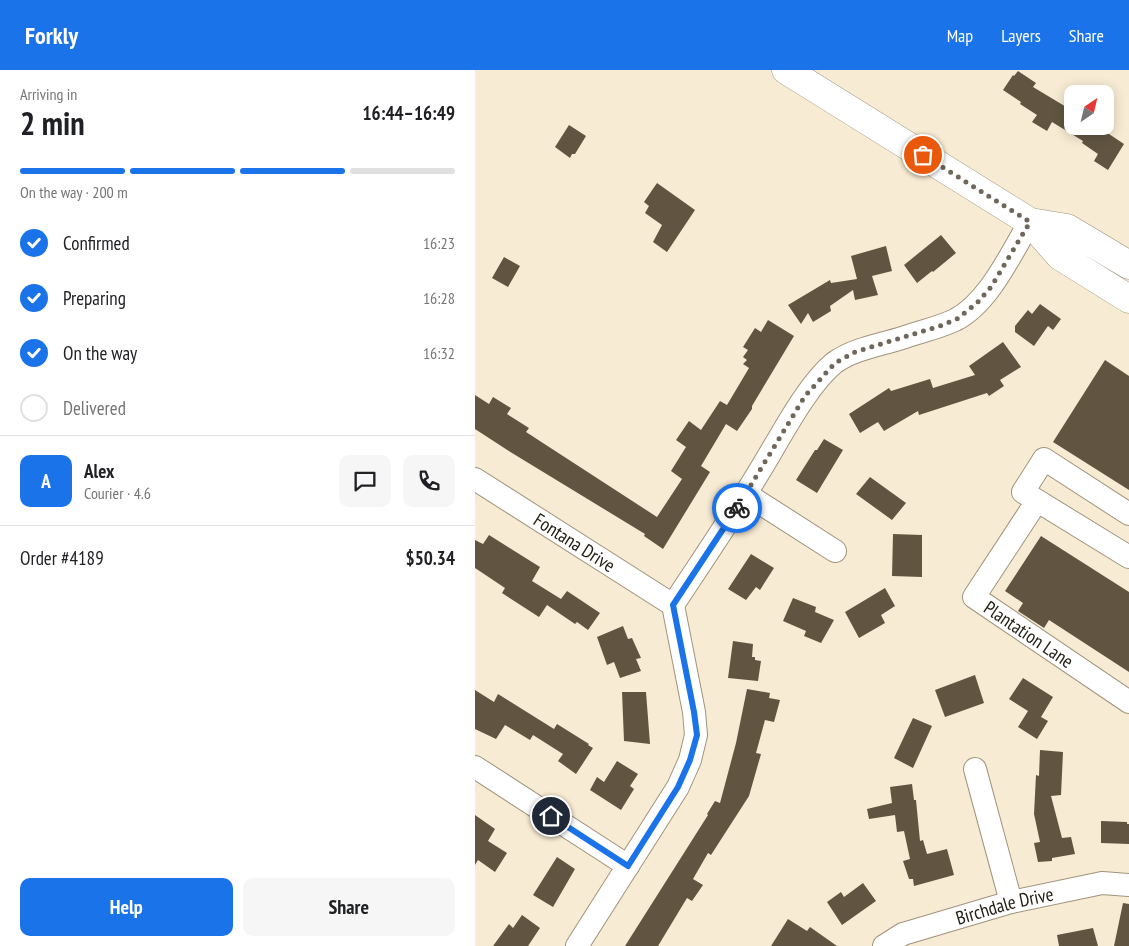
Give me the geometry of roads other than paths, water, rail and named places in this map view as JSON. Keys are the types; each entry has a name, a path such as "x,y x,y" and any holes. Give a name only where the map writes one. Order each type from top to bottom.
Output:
{"main road":[{"path":"786,70 1030,222 1060,256 1129,299"},
{"path":"1030,222 1067,228 1129,265"}],"street":[{"path":"577,946 678,787 690,760 697,735 673,605 746,494 805,396 835,363 855,352 957,319 977,303 991,287 1030,222"},
{"path":"1129,514 1044,459 1030,497 1129,557"},
{"name":"Fontana Drive","path":"475,479 673,605"},
{"path":"746,494 835,551"},
{"name":"Plantation Lane","path":"1030,497 974,597 1129,702"},
{"path":"475,767 628,866"},
{"path":"975,769 1011,902"},
{"name":"Birchdale Drive","path":"884,946 903,934 1011,902 1102,883 1129,885"}]}
